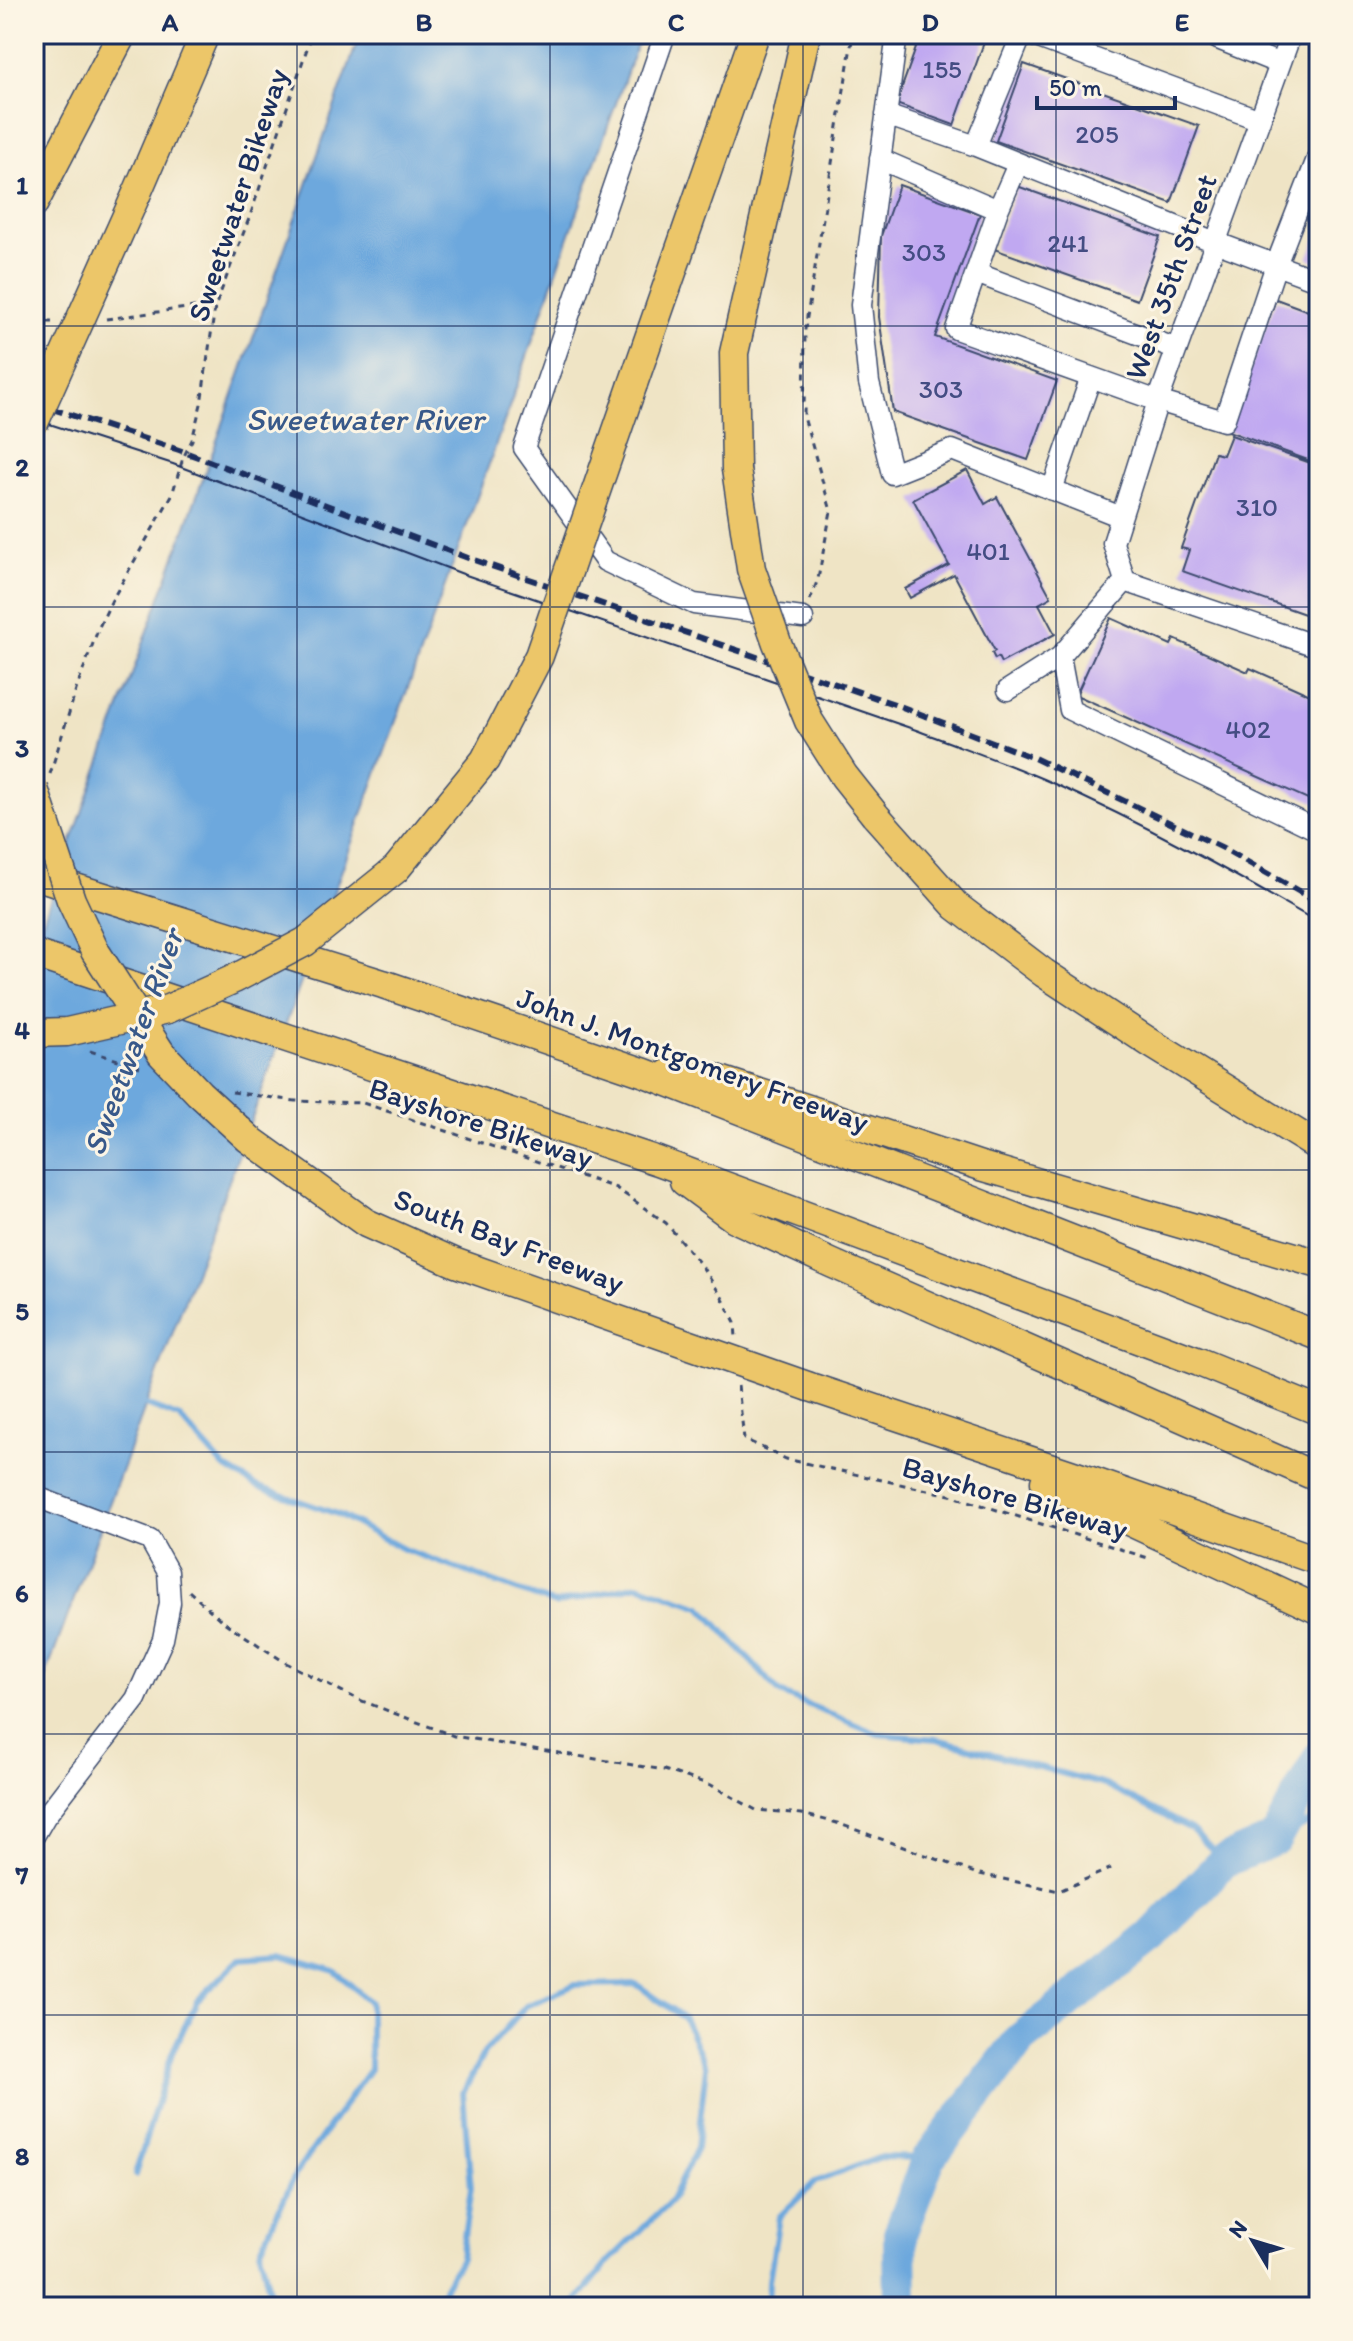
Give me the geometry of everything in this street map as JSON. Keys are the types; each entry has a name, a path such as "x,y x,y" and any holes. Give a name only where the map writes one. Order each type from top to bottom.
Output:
{"highway":[{"path":"34,203 122,34"},
{"path":"34,423 205,34"},
{"path":"34,1033 67,1032 168,1009 305,942 396,869 485,760 539,656 755,34"},
{"path":"806,34 734,353 736,469 751,569 809,721 844,776 956,906 1044,973 1319,1147"},
{"name":"South Bay Freeway","path":"41,785 71,900 95,951 161,1053 249,1139 366,1223 456,1263 932,1429"},
{"name":"John J. Montgomery Freeway","path":"34,875 383,984 645,1073 1319,1336"},
{"path":"34,954 658,1161 1184,1356 1319,1411"},
{"path":"1149,1042 1236,1077 1319,1125"},
{"path":"645,1073 711,1077 981,1166 1319,1264"},
{"path":"658,1161 734,1218 1319,1478"},
{"path":"932,1429 1319,1561"},
{"path":"932,1429 1319,1610"}],"street":[{"path":"665,34 524,448 605,561 694,604 803,618"},
{"path":"897,34 861,305 869,383 892,474 952,450 1121,517"},
{"path":"976,146 1025,34 1260,120"},
{"name":"West 35th Street","path":"1125,581 1113,543 1158,401 1291,34"},
{"path":"1213,36 1280,64"},
{"path":"886,115 976,146 1319,281"},
{"path":"1018,164 998,210 956,329 1158,401 1224,421 1276,265 1319,154"},
{"path":"880,159 998,210"},
{"path":"976,273 1177,349"},
{"path":"1052,490 1091,377"},
{"path":"1008,690 1060,657 1125,581 1319,647"},
{"path":"1060,657 1070,710 1319,831"},
{"path":"34,1496 150,1540 168,1572 170,1603 163,1639 136,1699 45,1817 34,1836"}],"path":[{"name":"Sweetwater Bikeway","path":"41,785 99,627 172,495 201,404 212,319 221,289 250,216 312,34"},
{"path":"803,618 818,579 831,511 804,417 805,329 853,34"},
{"path":"107,319 201,306 221,289"},
{"path":"34,322 61,322"},
{"name":"Bayshore Bikeway","path":"295,1101 363,1103 616,1188 666,1223 701,1265 735,1323"},
{"name":"Bayshore Bikeway","path":"738,1389 744,1439 786,1459 950,1495 1160,1561"},
{"path":"168,1572 222,1621 286,1663 357,1699 454,1736 664,1770 711,1785 756,1810 802,1814 837,1823 975,1873 1059,1891 1114,1867"}],"water":[{"name":"Sweetwater River","path":"360,34 641,34 379,769 34,1707 34,945"}],"building":[{"path":"921,34 987,34 954,125 896,104"},
{"path":"1024,64 1199,126 1171,203 996,141"},
{"path":"899,185 980,214 935,337 1057,381 1028,460 893,412 879,317 881,236"},
{"path":"1017,186 1160,237 1137,300 994,249"},
{"path":"1319,231 1319,263 1308,259"},
{"path":"1276,299 1319,315 1319,464 1228,431"},
{"path":"1231,435 1319,466 1319,619 1182,571 1189,550 1181,548 1215,453 1223,455"},
{"path":"967,470 985,504 997,497 1051,597 1039,604 1055,634 1001,663 998,657 995,659 992,653 995,651 954,574 910,598 905,589 949,565 913,499"},
{"path":"1111,618 1171,645 1174,639 1248,672 1250,668 1319,699 1319,804 1076,695"}],"waterway":[{"path":"146,1405 180,1418 224,1467 259,1487 340,1515 403,1549 555,1604 638,1585 701,1607 780,1693 878,1734 937,1739 1105,1785 1191,1829 1224,1861"},
{"path":"901,2307 900,2234 929,2158 1021,2039 1151,1937 1224,1861 1275,1839 1319,1758"},
{"path":"1275,1839 1319,1818"},
{"path":"135,2175 172,2053 197,2001 241,1958 281,1955 335,1971 370,2002 370,2069 296,2173 260,2251 273,2307"},
{"path":"433,2307 461,2258 471,2188 463,2093 484,2053 526,2006 574,1985 636,1984 684,2018 706,2067 697,2148 670,2202 609,2261 574,2307"},
{"path":"768,2307 779,2217 815,2182 881,2157 929,2158"}],"tram line":[{"path":"34,419 173,464 463,574 1001,762 1153,831 1319,923"}],"railway":[{"path":"34,403 179,450 468,558 897,705 1034,758 1223,848 1319,903"}]}
